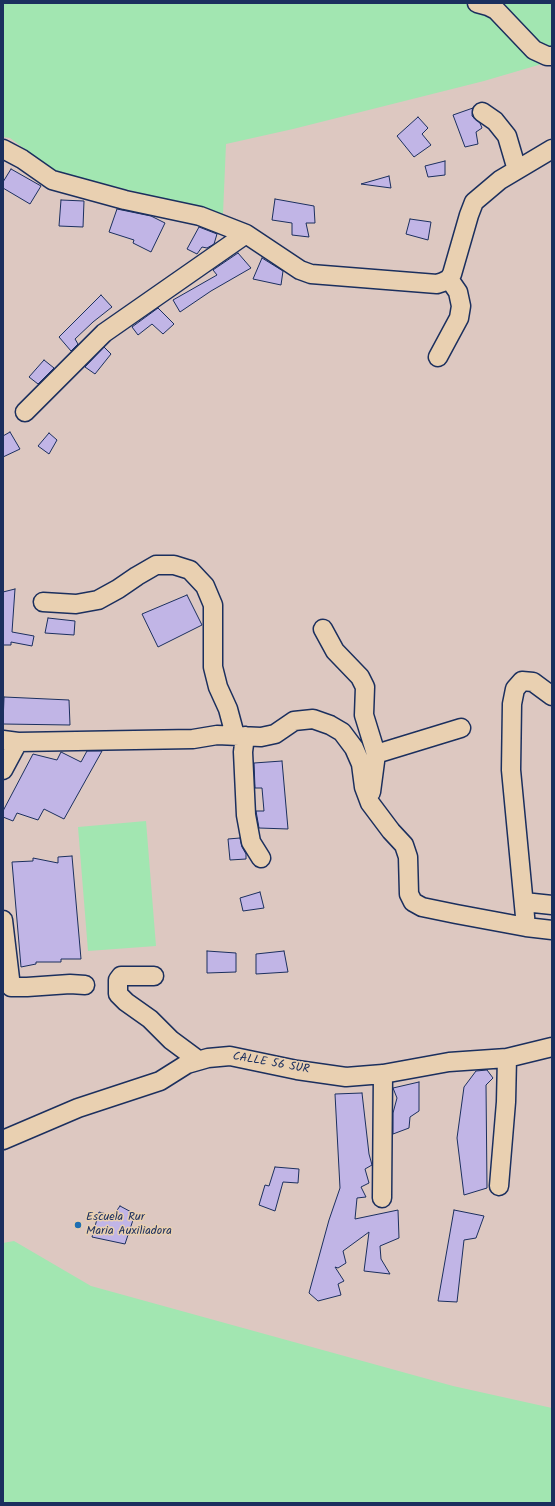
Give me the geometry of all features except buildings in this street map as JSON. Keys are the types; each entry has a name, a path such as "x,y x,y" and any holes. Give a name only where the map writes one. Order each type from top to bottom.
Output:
{"street":[{"path":"477,3 496,10 534,50 547,56 552,56"},
{"path":"482,112 496,121 507,136 516,170"},
{"path":"3,149 22,159 52,180 125,200 200,216 246,234 300,270 311,274 437,284 449,279 452,274 474,202 500,180 552,149"},
{"path":"25,412 104,334 246,234"},
{"path":"438,357 459,318 461,306 458,292 449,279"},
{"path":"43,602 76,604 98,600 156,565 174,565 190,570 205,586 213,605 213,667 218,687 240,735 243,752 246,815 251,842 261,858"},
{"path":"323,629 335,651 360,677 365,687 364,715 376,754 370,803"},
{"path":"526,927 511,770 512,704 515,689 522,681 533,682 552,696"},
{"path":"3,770 10,741 193,739 217,735 261,737 275,734 294,721 313,719 330,725 342,732 354,748 361,764 364,787 370,803 391,831 404,845 408,857 409,894 413,902 422,907 526,927 552,930"},
{"path":"376,754 461,728"},
{"path":"524,902 552,905"},
{"path":"3,920 7,982 27,987 70,984 85,985"},
{"path":"154,976 121,976 118,980 118,994 136,1010 150,1019 171,1040 198,1060"},
{"name":"CALLE 56 SUR","path":"3,1140 78,1108 160,1081 187,1064 198,1060 230,1056 297,1070 346,1077 383,1074 449,1062 507,1058 552,1047"},
{"path":"499,1186 506,1102 507,1058"},
{"path":"382,1198 383,1074"}],"green space":[{"path":"3,3 552,3 552,61 484,81 293,129 226,144 223,214 54,171 10,138 3,137"},
{"path":"146,821 156,946 88,951 78,827"},
{"path":"14,1241 91,1286 453,1386 552,1408 552,1503 3,1503 3,1243"}],"place":[{"name":"Escuela Rur Maria Auxiliadora","path":"78,1225"}]}
